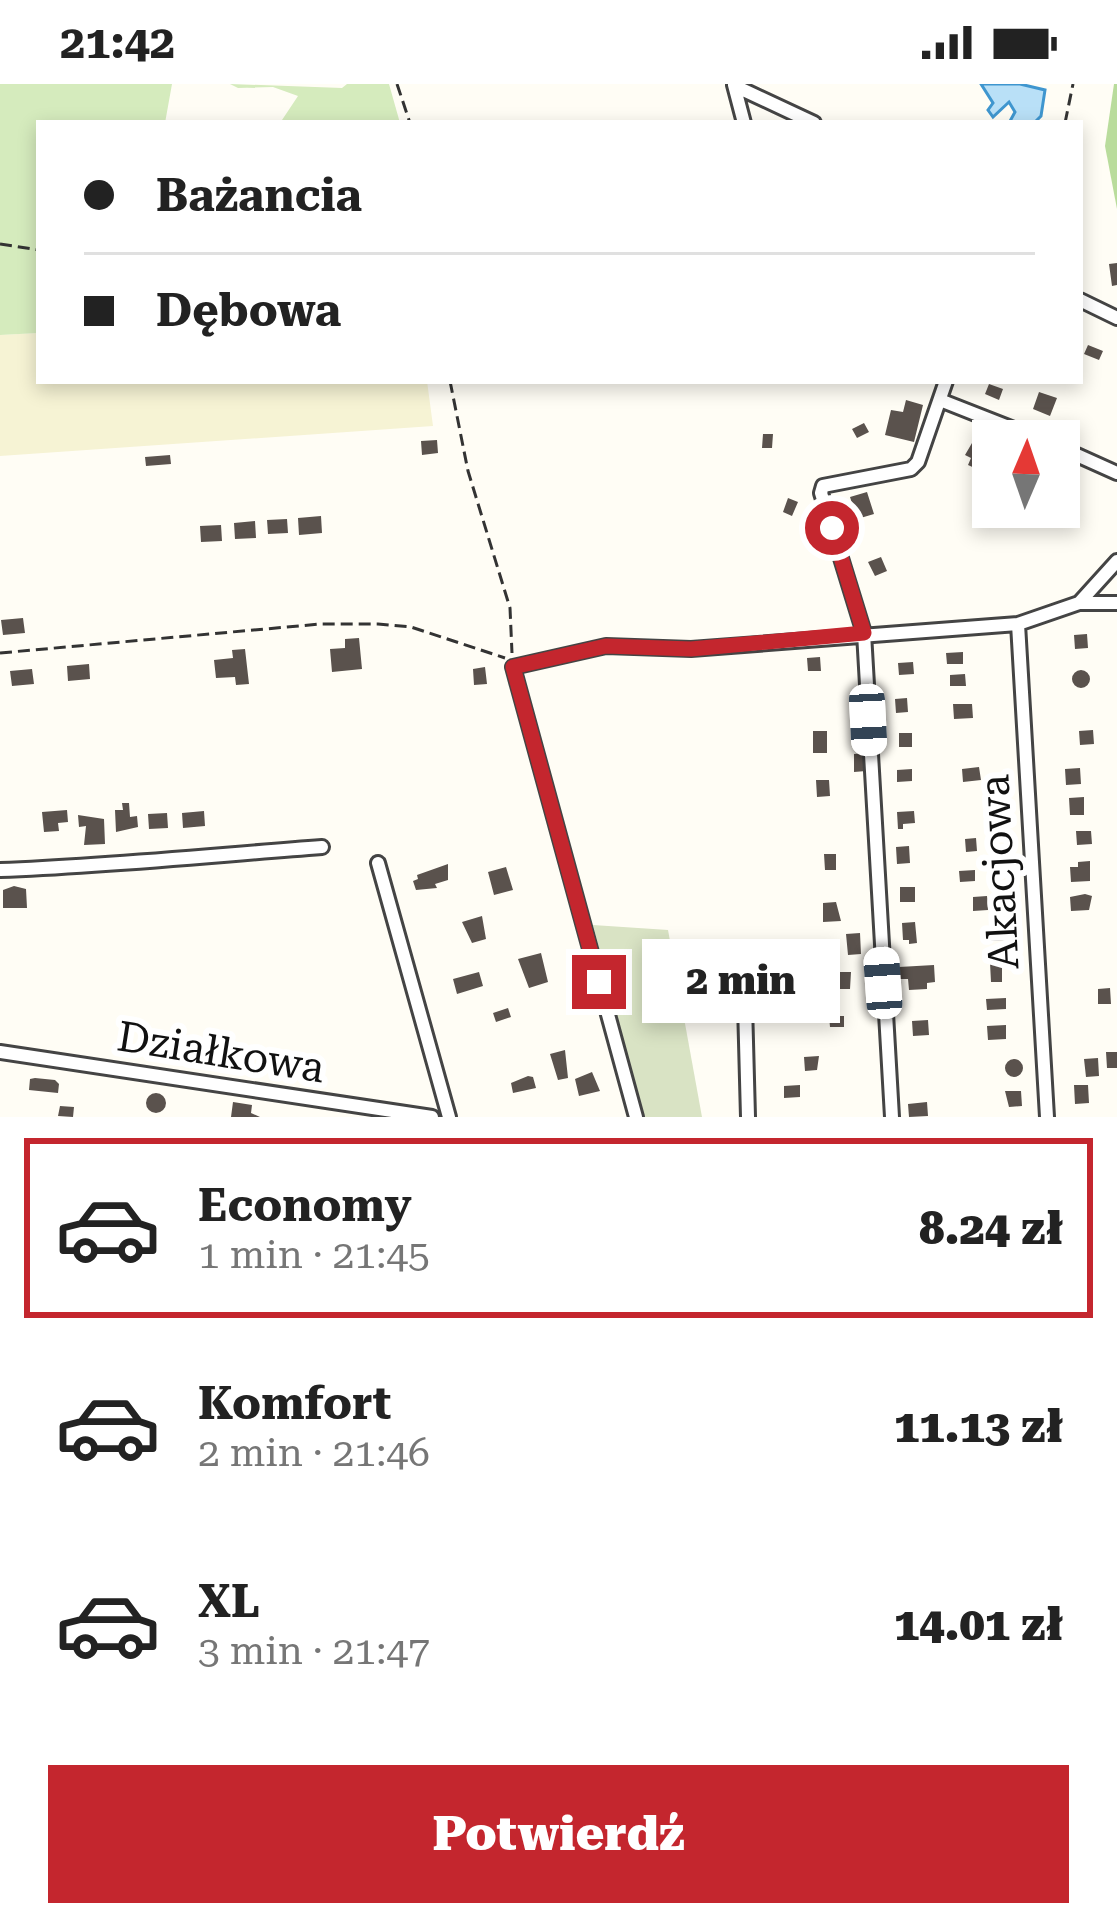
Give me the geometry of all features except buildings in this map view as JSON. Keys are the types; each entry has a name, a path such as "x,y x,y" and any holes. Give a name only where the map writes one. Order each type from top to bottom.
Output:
{"street":[{"path":"734,85 743,120"},
{"path":"734,85 808,120"},
{"path":"1083,301 1117,318"},
{"path":"892,1117 864,633 821,493 824,485 911,469 918,462 945,384"},
{"path":"940,400 991,420"},
{"path":"1080,457 1117,473"},
{"path":"1079,603 1117,561"},
{"path":"636,1117 513,664 606,646 691,649 1018,624 1079,603 1117,603"},
{"name":"Akacjowa","path":"1018,624 1047,1117"},
{"path":"0,870 123,866 213,854 322,848"},
{"path":"378,863 449,1117"},
{"path":"744,967 748,1117"},
{"name":"Działkowa","path":"0,1052 432,1117"}],"path":[{"path":"398,84 409,120"},
{"path":"1066,120 1073,84"},
{"path":"0,244 36,250"},
{"path":"0,653 320,624 378,624 410,627 513,664 510,608 469,471 451,384"}],"shaded area":[{"path":"36,333 36,384 427,384 433,426 0,456 0,335"}],"green space":[{"path":"0,84 172,84 166,120 36,120 36,333 0,335"},
{"path":"230,84 342,88 389,84 399,120 282,120 298,96 273,87"},
{"path":"1117,84 1117,209 1105,146"},
{"path":"593,925 668,930 702,1117 644,1117"}],"water":[{"path":"981,84 1020,84 1045,90 1037,120 1011,120 1015,112 1009,102 993,117 988,110 993,103"}],"route":[{"path":"599,982 513,667 606,646 691,649 864,633 832,528"}]}
